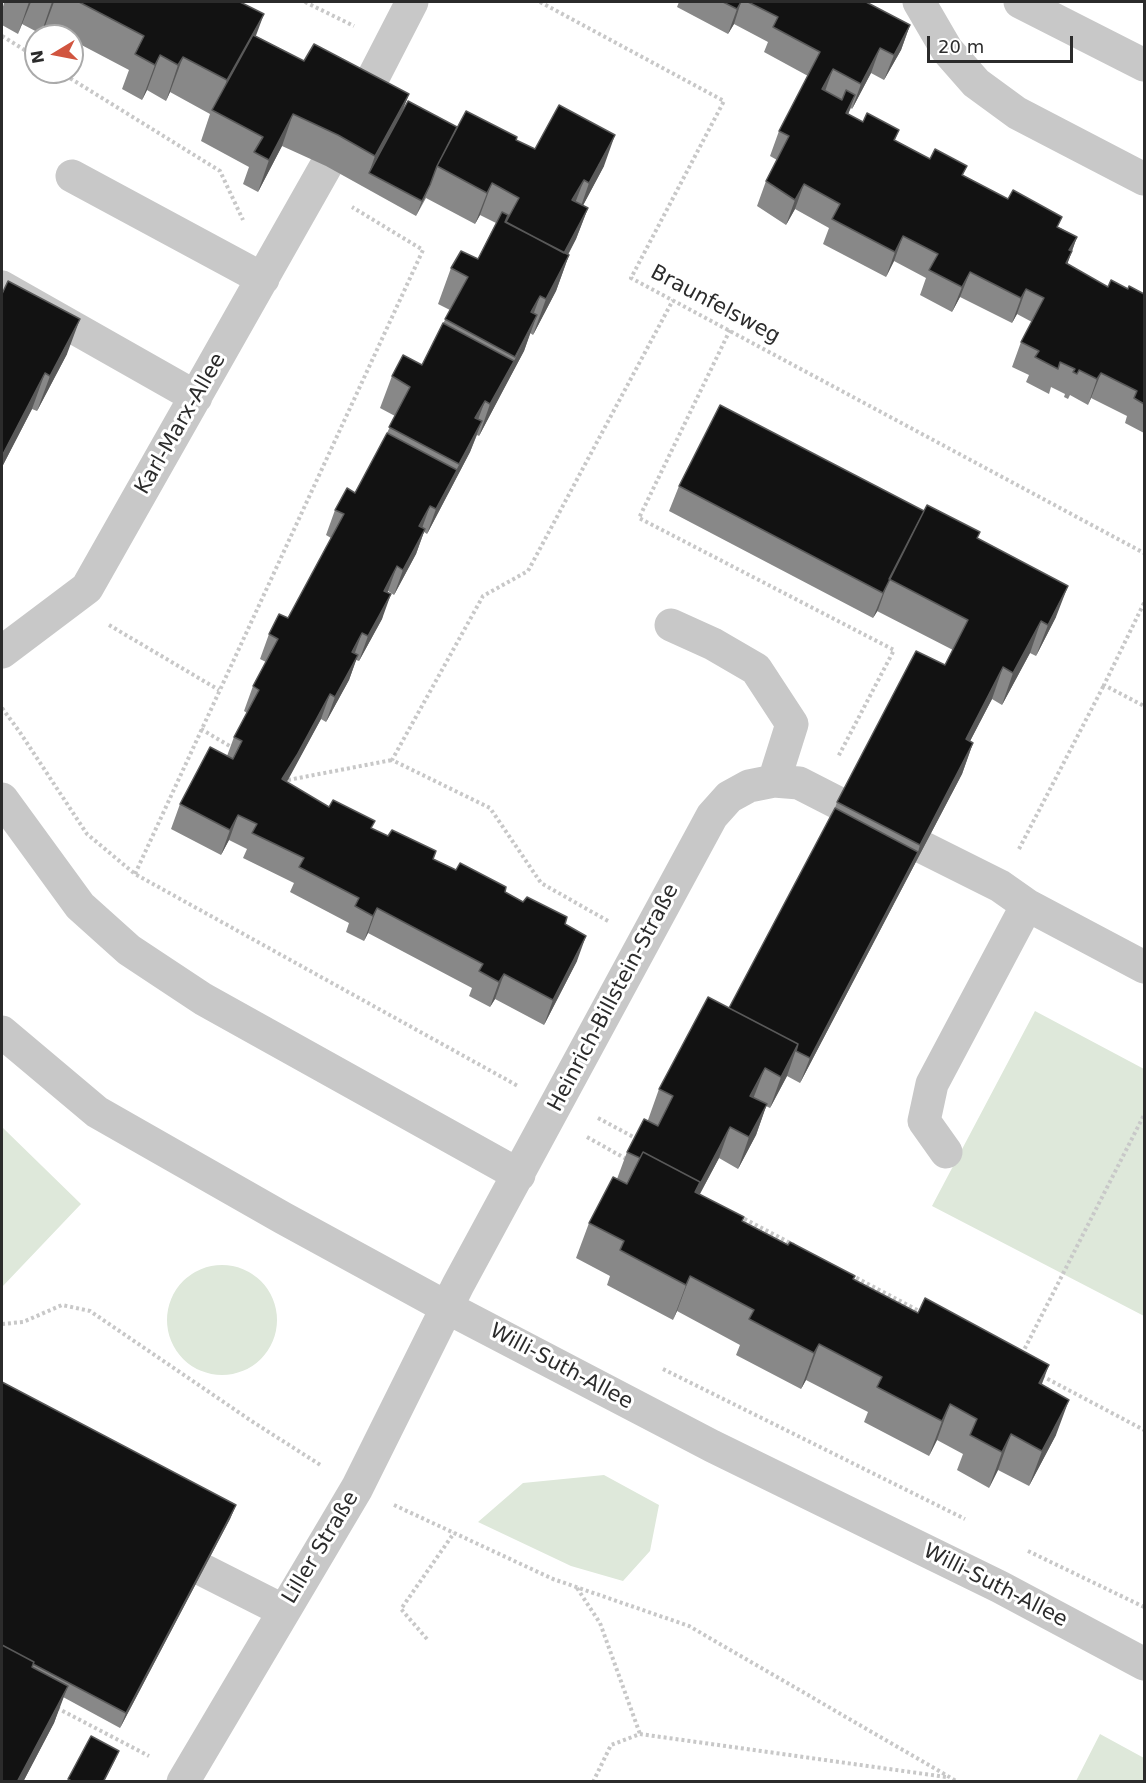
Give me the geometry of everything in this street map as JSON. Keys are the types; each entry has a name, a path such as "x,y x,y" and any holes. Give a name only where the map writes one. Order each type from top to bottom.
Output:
{"street":[{"path":"359,105 412,2"},
{"path":"920,2 947,50 976,83 1017,113 1144,179"},
{"path":"1020,2 1144,65"},
{"path":"72,176 265,275"},
{"name":"Karl-Marx-Allee","path":"2,652 87,588 321,176"},
{"path":"2,287 196,397"},
{"path":"671,626 713,644 756,669 792,723 774,782"},
{"name":"Heinrich-Billstein-Straße","path":"446,1307 712,816 729,797 749,786 774,782 799,783 830,799"},
{"path":"2,799 80,906 129,950 202,999 519,1175"},
{"path":"924,848 1000,886 1027,905 1144,967"},
{"path":"946,1152 924,1121 932,1084 1027,905"},
{"name":"Willi-Suth-Allee","path":"2,1032 97,1112 283,1218 446,1307 712,1446 1000,1587 1144,1664"},
{"name":"Liller Straße","path":"185,1779 357,1488 446,1307"},
{"path":"203,1570 284,1611"}],"path":[{"path":"305,2 389,45"},
{"name":"Braunfelsweg","path":"540,2 724,101 632,278 1144,553"},
{"path":"554,9 558,2"},
{"path":"2,36 24,50"},
{"path":"79,84 220,171 265,275"},
{"path":"135,874 423,250 321,176"},
{"path":"392,760 483,596 528,571 673,300"},
{"path":"730,330 639,518 894,650 830,799"},
{"path":"69,602 219,690"},
{"path":"1000,886 1144,603"},
{"path":"1104,685 1144,706"},
{"path":"2,708 87,834 135,874 557,1102 644,1142"},
{"path":"201,729 233,748"},
{"path":"288,780 392,760 490,808 541,883 644,942"},
{"path":"1018,1363 1144,1115"},
{"path":"730,1211 802,1249"},
{"path":"843,1271 925,1314"},
{"path":"2,1324 23,1322 62,1305 90,1311 253,1422 357,1488 553,1579 689,1626 958,1782"},
{"path":"659,1367 971,1522"},
{"path":"1039,1374 1144,1430"},
{"path":"427,1639 401,1609 454,1533"},
{"path":"1024,1549 1144,1607"},
{"path":"576,1587 600,1623 640,1734"},
{"path":"53,1706 185,1779"},
{"path":"593,1782 611,1745 640,1734 950,1778"}],"green space":[{"path":"1035,1011 1144,1069 1144,1316 932,1206"},
{"path":"2,1127 81,1204 2,1287"},
{"path":"222,1265 243,1269 261,1281 273,1299 277,1320 273,1341 261,1359 243,1371 222,1375 201,1371 183,1359 171,1341 167,1320 171,1299 183,1281 201,1269"},
{"path":"604,1475 659,1505 650,1551 623,1581 571,1566 478,1522 523,1483"},
{"path":"1100,1734 1144,1758 1144,1781 1076,1781"}],"building":[{"path":"79,2 240,2 264,14 227,80 183,57 178,65 160,55 155,65 135,54 144,36"},
{"path":"723,2 741,2 737,9"},
{"path":"748,2 866,2 910,25 894,55 880,48 861,84 833,69 822,89 842,100 846,90 855,95 846,113 863,122 867,113 899,130 894,140 930,159 935,149 967,166 962,175 1008,199 1013,190 1062,217 1057,227 1077,237 1069,250 1072,251 1066,263 1108,287 1111,280 1144,294 1144,404 1134,398 1137,391 1101,373 1097,379 1079,370 1077,374 1073,372 1075,369 1060,362 1058,369 1035,357 1039,351 1021,342 1044,298 1026,289 1021,298 970,272 962,287 929,270 938,254 903,236 895,252 832,219 840,204 804,184 795,200 766,181 789,136 779,131 820,52 773,27 778,17"},
{"path":"253,35 304,61 314,44 409,94 375,156 338,135 293,114 269,160 254,152 263,137 212,110"},
{"path":"408,101 457,127 422,201 369,173"},
{"path":"559,105 615,135 589,183 584,180 572,200 588,208 564,253 506,222 519,198 492,183 487,193 437,166 466,111 517,137 516,140 535,149"},
{"path":"502,212 508,215 505,222 569,255 546,299 540,296 531,312 537,315 515,357 445,319 468,277 451,268 461,251 478,259"},
{"path":"8,281 80,319 50,376 45,373 2,456 2,294"},
{"path":"443,323 514,361 490,404 485,401 475,418 482,421 459,464 389,427 410,387 392,376 403,355 422,365"},
{"path":"720,405 924,511 883,593 679,486"},
{"path":"387,433 457,470 436,509 430,506 419,526 425,529 403,570 397,566 384,591 391,594 368,636 362,633 352,652 358,655 335,697 330,694 282,779 329,807 333,800 375,821 371,828 388,836 392,830 436,851 433,859 456,870 460,863 506,887 505,892 523,902 527,897 567,917 565,924 586,936 553,1000 504,974 499,982 479,971 483,964 377,908 373,916 355,906 359,898 299,867 304,858 252,833 257,824 238,815 230,830 180,804 210,747 233,759 242,741 234,737 259,690 253,686 278,639 269,634 279,614 288,618 344,514 335,510 347,488 355,493"},
{"path":"927,505 980,532 977,538 1068,586 1048,625 1041,621 1013,673 1003,667 966,739 973,743 920,845 837,802 916,651 945,665 968,620 889,579"},
{"path":"835,808 918,852 810,1058 796,1051 798,1044 729,1008"},
{"path":"708,997 798,1044 781,1077 765,1068 750,1096 767,1104 749,1137 730,1127 699,1186 700,1182 643,1152 640,1158 627,1152 644,1119 658,1126 673,1096 659,1089"},
{"path":"643,1152 700,1182 695,1192 744,1217 742,1221 788,1245 790,1242 918,1313 925,1298 1049,1365 1039,1383 1069,1400 1042,1451 1011,1434 1002,1452 970,1435 977,1419 950,1404 942,1421 877,1387 882,1377 819,1344 814,1353 749,1319 754,1310 690,1276 686,1285 620,1250 624,1241 589,1223 613,1177 627,1184"},
{"path":"2,1382 236,1505 126,1713 2,1645"},
{"path":"2,1645 34,1662 32,1667 68,1686 17,1782 2,1782"},
{"path":"91,1736 119,1751 103,1782 73,1782 68,1779"}]}
